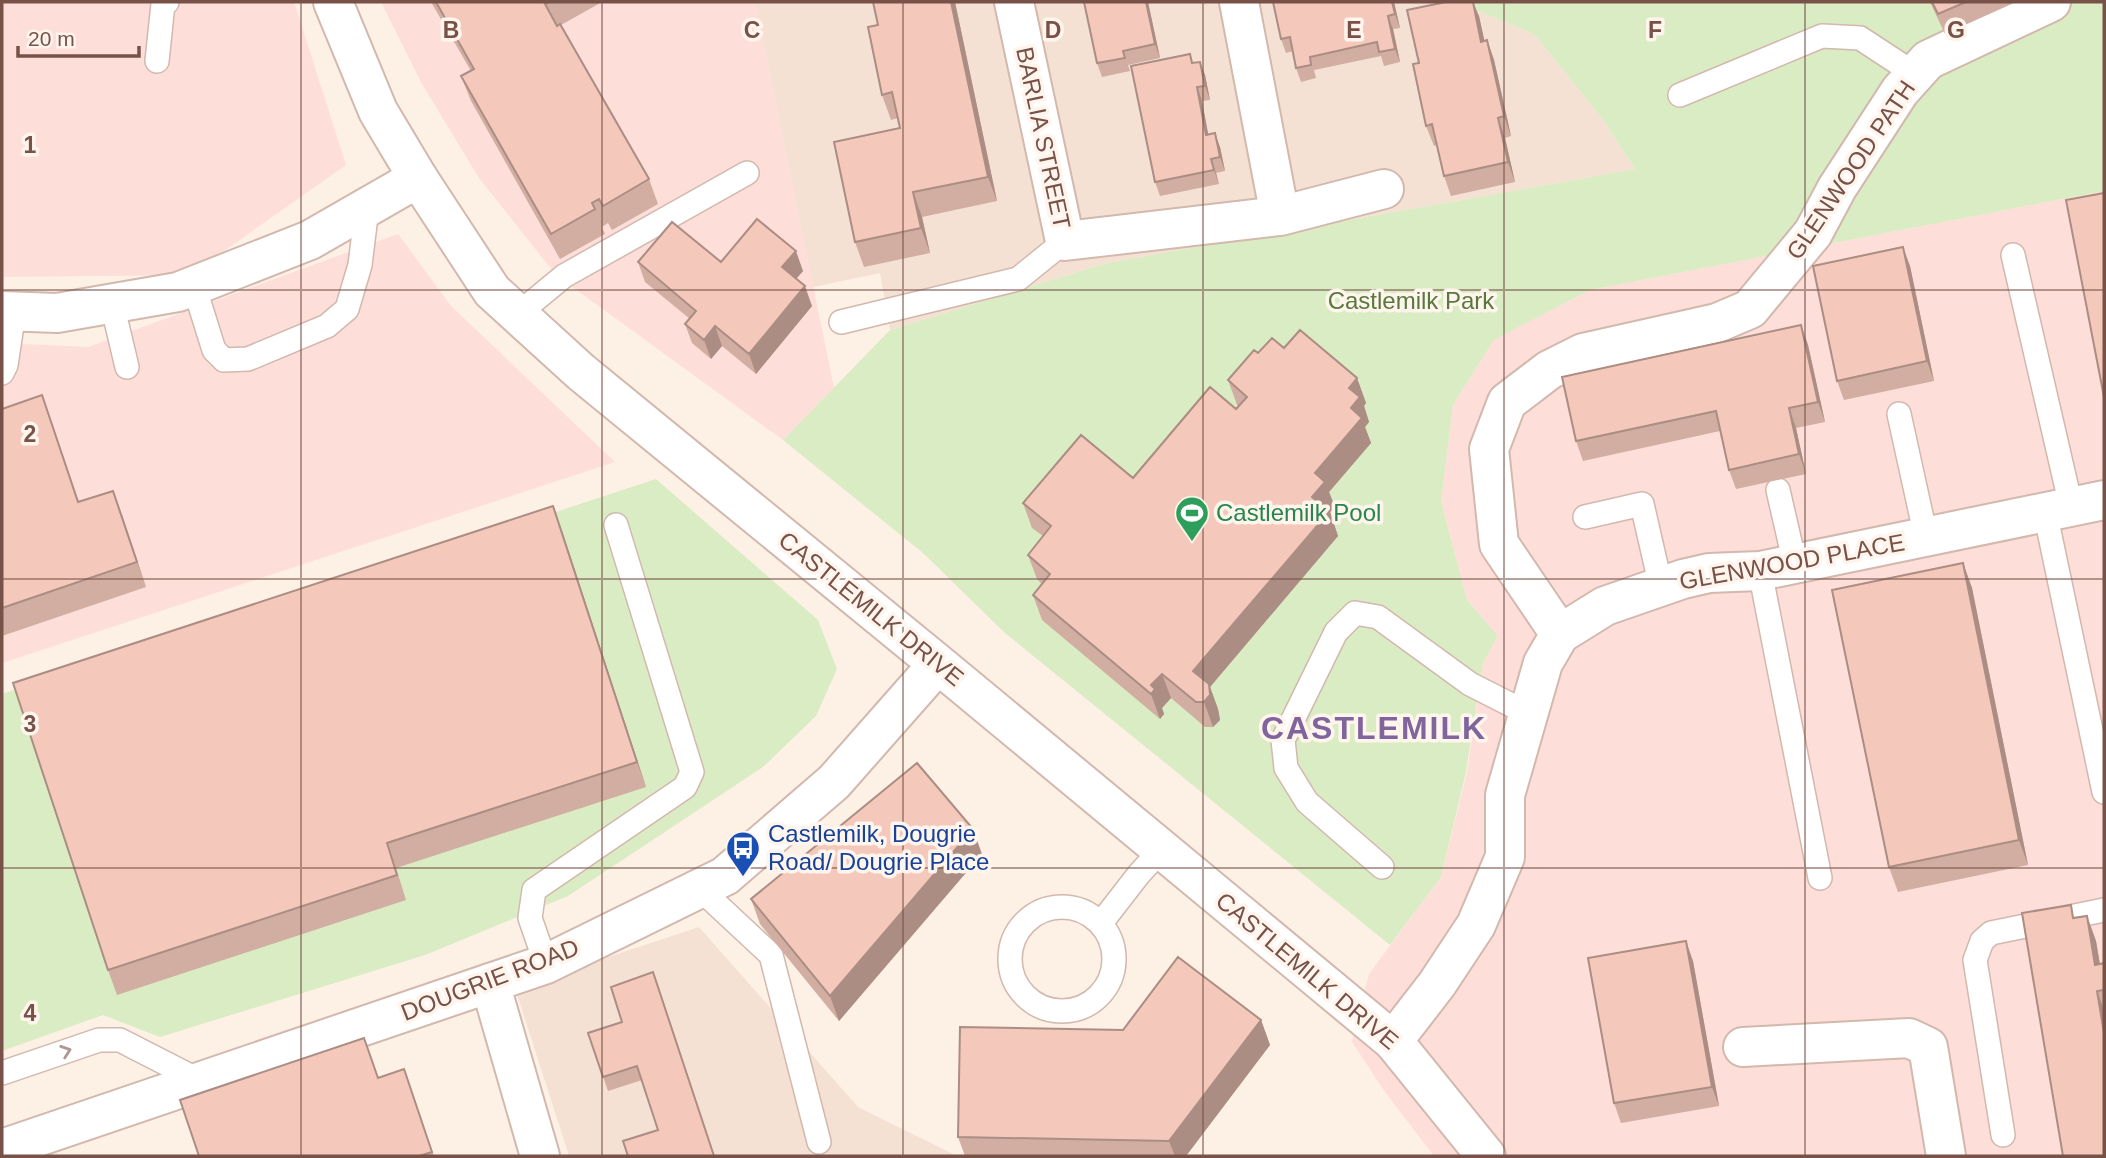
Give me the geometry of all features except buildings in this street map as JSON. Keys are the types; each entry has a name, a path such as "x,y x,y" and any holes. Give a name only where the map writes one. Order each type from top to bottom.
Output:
{"street":[{"name":"CASTLEMILK DRIVE","path":"333,2 378,111 418,178 492,290 581,372 1393,1041 1486,1156"},
{"name":"BARLIA STREET","path":"1014,2 1065,241"},
{"path":"1239,2 1280,216"},
{"name":"GLENWOOD PATH","path":"1560,634 1499,544 1489,449 1507,402 1549,370 1583,353 1717,323 1750,309 1813,233 1837,188 1900,91 1928,60 2051,2"},
{"path":"8,312 57,313 178,292 310,240 418,178"},
{"path":"1065,241 1280,216 1384,189"},
{"name":"GLENWOOD PLACE","path":"1393,1041 1437,984 1476,925 1505,857 1505,795 1543,663 1560,634 1605,606 1709,573 1777,568 2073,506"},
{"name":"DOUGRIE ROAD","path":"2,1149 546,964 725,876 834,782 938,664"},
{"path":"490,983 540,1156"},
{"path":"1743,1047 1909,1038 1928,1047 1946,1156"}],"lane":[{"path":"157,61 160,16 163,4 167,2"},
{"path":"1679,95 1822,36 1860,38 1915,74"},
{"path":"518,314 564,276 747,173"},
{"path":"194,286 214,350 224,360 248,359 327,326 347,309 359,265 367,208"},
{"name":"BARLIA STREET","path":"841,322 1018,279 1065,241"},
{"path":"2013,255 2073,506 2104,792"},
{"path":"112,304 127,367"},
{"path":"2,373 6,365 8,312"},
{"path":"1899,414 1926,537"},
{"path":"1778,490 1777,568 1820,878"},
{"path":"1586,517 1642,504 1661,587"},
{"path":"546,964 530,918 534,890 676,794 685,787 692,772 616,525"},
{"path":"1382,867 1307,802 1286,768 1283,740 1336,632 1355,613 1378,617 1470,684 1527,713"},
{"path":"1101,923 1139,874 1163,849"},
{"path":"698,887 771,955 819,1142"},
{"path":"1051,908 1078,908 1101,923 1113,948 1112,975 1097,998 1073,1010 1046,1009 1023,994 1010,970 1012,943 1026,920 1051,908"},
{"path":"2004,1135 1975,960 1982,941 1991,933 2104,911"},
{"path":"2,1073 99,1040 120,1040 202,1082"}],"shaded area":[{"path":"2,2 294,2 346,165 190,275 2,277"},
{"path":"381,2 755,2 834,388 783,440 556,275 479,178 422,84"},
{"path":"755,2 1456,2 1534,34 1603,120 1635,169 1107,263 890,330 880,273 813,287"},
{"path":"2104,191 2104,1156 1434,1156 1385,1092 1352,1042 1369,974 1441,877 1467,772 1483,663 1498,636 1467,600 1441,501 1453,405 1494,340 1590,290"},
{"path":"398,234 451,306 615,462 2,663 2,343 88,347"},
{"path":"699,927 858,1107 957,1156 569,1156 515,988"}],"green space":[{"name":"Castlemilk Park","path":"1456,2 2104,2 2104,191 1590,290 1494,340 1453,405 1441,501 1467,600 1498,636 1483,663 1466,772 1441,877 1390,945 1005,633 923,553 783,440 890,330 1107,263 1635,169 1603,120 1534,34"},
{"path":"656,479 818,620 837,669 816,716 763,767 568,896 425,955 160,1037 103,1015 2,1051 2,694"}],"place":[{"name":"Castlemilk Pool","path":"1192,543"},
{"name":"Castlemilk, Dougrie Road/ Dougrie Place","path":"743,878"}],"district":[{"name":"CASTLEMILK","path":"1374,728"}]}
